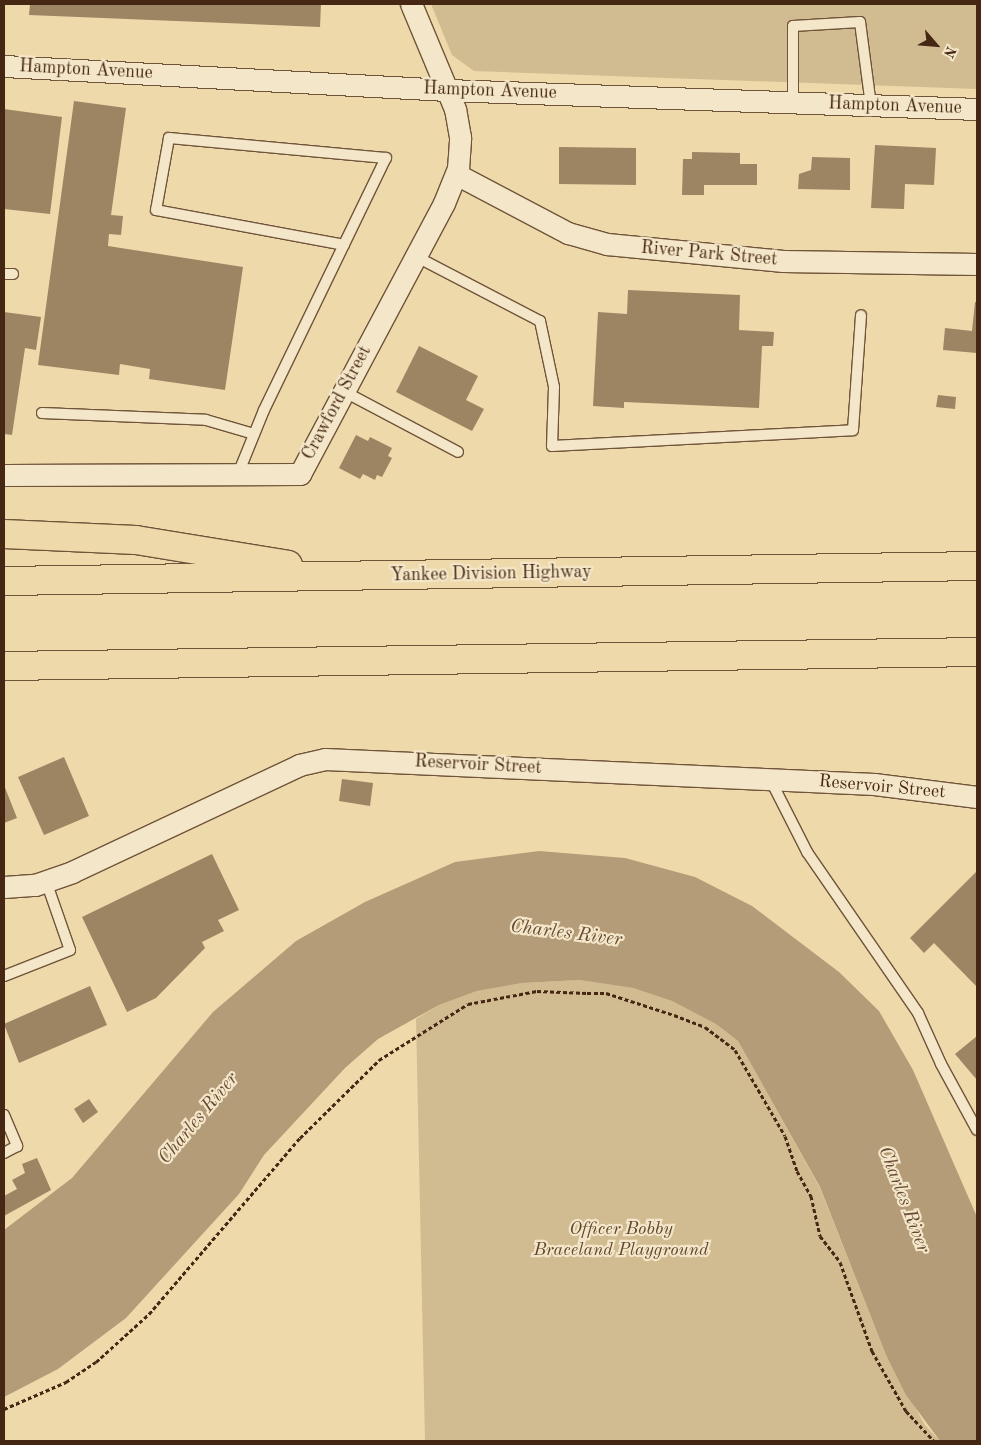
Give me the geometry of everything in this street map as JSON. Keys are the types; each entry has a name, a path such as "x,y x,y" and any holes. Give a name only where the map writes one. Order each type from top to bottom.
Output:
{"highway":[{"path":"4,534 136,540 356,576"},
{"name":"Yankee Division Highway","path":"4,581 977,566"},
{"path":"4,666 977,652"}],"street":[{"name":"Crawford Street","path":"4,475 300,474 456,174 460,137 455,109 411,4"},
{"name":"Hampton Avenue","path":"4,66 447,90 977,109"},
{"name":"River Park Street","path":"456,174 568,233 616,245 783,261 977,264"},
{"name":"Reservoir Street","path":"4,887 46,881 299,765 325,759 904,786 977,797"}],"lane":[{"path":"793,102 794,26 860,22 870,105"},
{"path":"238,474 254,434 386,158 168,138 156,210 344,245"},
{"path":"415,256 540,321 554,387 552,446 853,430 861,315"},
{"path":"343,391 458,452"},
{"path":"42,414 206,420 254,434"},
{"path":"770,779 806,852 918,1013 941,1064 977,1130"},
{"path":"4,976 70,950 46,881"},
{"path":"4,1115 17,1146 4,1153"}],"path":[{"path":"4,1409 66,1382 96,1362 149,1314 300,1138 379,1060 468,1004 537,991 597,993 648,1006 705,1028 735,1050 785,1136 797,1171 811,1196 820,1236 840,1262 872,1351 906,1411 934,1441"}],"green space":[{"path":"431,4 977,4 977,89 474,71 452,55"},
{"name":"Officer Bobby Braceland Playground","path":"579,980 633,988 672,1001 716,1024 738,1041 820,1188 886,1355 925,1425 940,1441 425,1441 416,1019 439,1005 477,991 522,983"}],"water":[{"name":"Charles River","path":"539,851 625,858 695,877 752,906 839,972 879,1011 913,1070 977,1217 977,1441 940,1441 906,1395 886,1355 820,1187 738,1041 716,1024 672,1001 633,988 579,980 522,983 477,991 439,1005 378,1039 345,1068 264,1155 239,1194 126,1318 58,1369 4,1397 4,1230 72,1178 213,1012 296,941 365,902 455,862"}],"building":[{"path":"30,4 321,4 320,27 29,15"},
{"path":"74,101 126,108 111,215 123,216 121,235 109,234 108,246 243,267 225,390 149,379 150,369 120,364 119,375 38,365"},
{"path":"4,109 62,117 50,214 4,209"},
{"path":"875,145 936,148 934,185 905,184 904,209 871,208"},
{"path":"559,147 636,148 636,185 559,184"},
{"path":"692,152 740,153 740,164 757,164 757,185 704,185 704,195 682,195 683,159 692,159"},
{"path":"812,157 850,158 850,190 798,189 799,174 811,170"},
{"path":"628,290 740,295 739,330 774,332 773,346 762,346 759,408 624,402 624,408 593,406 598,312 627,314"},
{"path":"975,302 977,302 977,353 943,350 945,328 972,331"},
{"path":"4,312 41,317 36,350 25,348 12,435 4,434"},
{"path":"419,346 478,376 466,400 484,409 472,431 396,392"},
{"path":"938,395 956,397 955,409 936,407"},
{"path":"356,435 368,441 370,437 392,448 388,456 392,458 382,477 377,475 375,480 363,474 360,479 339,468"},
{"path":"64,757 89,816 44,835 18,777"},
{"path":"342,779 373,783 370,806 339,801"},
{"path":"4,785 17,818 4,823"},
{"path":"212,854 239,910 218,920 224,931 202,942 205,948 156,998 127,1012 82,917"},
{"path":"977,871 977,987 934,943 924,953 910,938"},
{"path":"90,986 107,1025 19,1063 4,1024"},
{"path":"977,1036 977,1080 955,1054"},
{"path":"89,1099 98,1112 83,1123 74,1109"},
{"path":"37,1158 51,1190 4,1216 4,1196 17,1189 12,1180 25,1173 22,1164"}]}
